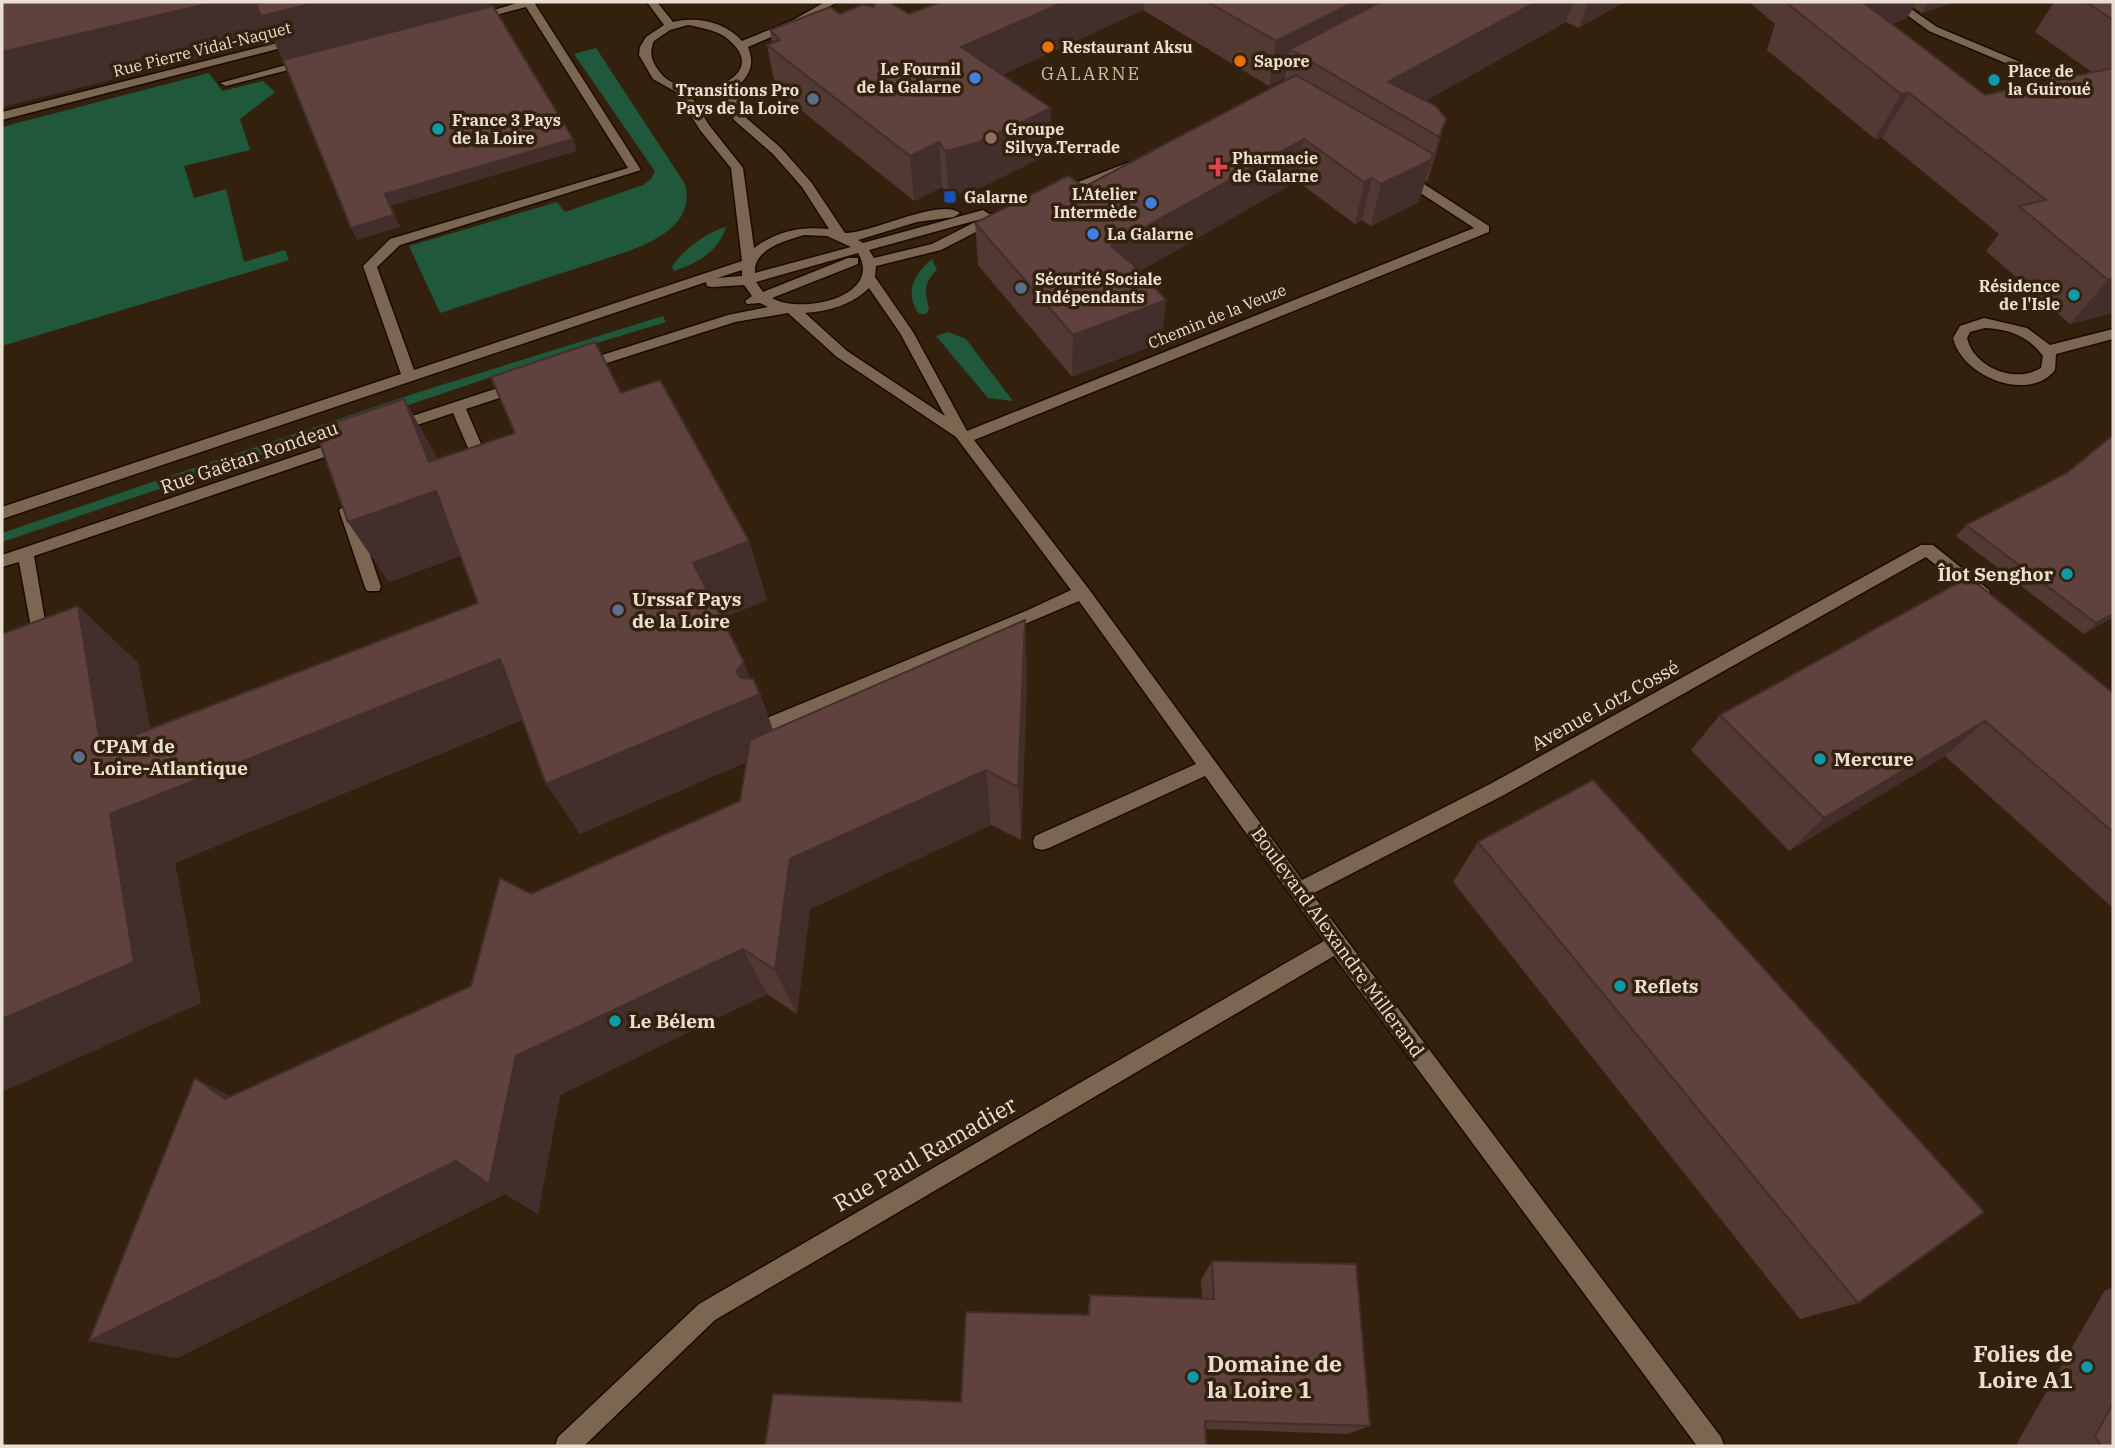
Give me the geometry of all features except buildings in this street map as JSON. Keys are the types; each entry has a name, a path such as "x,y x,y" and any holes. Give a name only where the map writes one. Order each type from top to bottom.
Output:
{"street":[{"path":"409,376 370,266 394,242 635,170 531,2 463,20"},
{"path":"652,2 669,24"},
{"path":"743,45 825,12 832,2"},
{"path":"1895,2 1933,29 2081,91 2113,114"},
{"path":"688,22 710,25 727,32 743,45 748,55 748,63 739,80 730,87 699,93 681,90 663,82 646,59 645,48 655,32 669,24 688,22"},
{"name":"Rue Pierre Vidal-Naquet","path":"2,116 305,39"},
{"path":"226,83 318,59"},
{"path":"730,87 738,117 777,151 807,185 844,236"},
{"path":"2081,91 2102,87"},
{"path":"681,90 704,127 737,168 749,263 747,280 751,289 774,305 791,308"},
{"path":"1042,197 1142,161"},
{"name":"Chemin de la Veuze","path":"964,438 1484,229 1389,167"},
{"path":"749,263 769,242 791,233 816,231 844,236 916,218 1004,209"},
{"path":"696,329 760,297 867,261 924,231 1004,209"},
{"path":"674,288 747,280 936,247 1004,209"},
{"name":"Boulevard Alexandre Millerand","path":"844,236 867,261 964,438 1082,592 1337,944 1712,1446"},
{"path":"563,372 742,316 791,308 823,307 858,290 867,261"},
{"name":"Rue Gaëtan Rondeau","path":"2,513 749,263"},
{"name":"Boulevard Alexandre Millerand","path":"791,308 842,354 964,438"},
{"path":"1996,323 2026,332 2047,351 2050,363 2044,374 2027,379 2009,378 1987,371 1972,361 1961,347 1960,338 1965,329 1974,324 1996,323"},
{"path":"2047,351 2113,334"},
{"name":"Rue Gaëtan Rondeau","path":"2,561 329,457 372,435 537,381"},
{"path":"457,406 487,476"},
{"path":"342,496 373,587"},
{"name":"Avenue Lotz Cossé","path":"1299,891 1498,789 1927,549 2000,608"},
{"path":"25,553 43,656"},
{"path":"768,726 1034,615 1082,592"},
{"path":"1042,842 1209,766"},
{"name":"Rue Paul Ramadier","path":"567,1446 707,1312 1337,944"}],"green space":[{"path":"596,48 685,184 685,209 672,228 629,251 440,313 409,246 557,202 565,212 643,185 651,179 655,171 574,54"},
{"path":"209,73 222,91 263,81 275,92 240,119 250,150 184,166 194,198 226,189 244,262 285,250 289,260 2,346 2,127"},
{"path":"726,227 712,250 674,271 672,267 688,248 703,237"},
{"path":"932,259 937,270 926,288 929,308 926,314 919,314 912,298 913,284 920,271"},
{"path":"663,316 666,322 551,357 2,542 2,533 419,392"},
{"path":"948,332 966,339 1013,401 988,398 936,336"}],"place":[{"name":"Restaurant Aksu","path":"1048,47"},
{"name":"Sapore","path":"1240,61"},
{"name":"Le Fournil de la Galarne","path":"975,78"},
{"name":"Place de la Guiroué","path":"1994,80"},
{"name":"Transitions Pro Pays de la Loire","path":"813,99"},
{"name":"France 3 Pays de la Loire","path":"438,129"},
{"name":"Groupe Silvya.Terrade","path":"991,138"},
{"name":"Pharmacie de Galarne","path":"1218,167"},
{"name":"Galarne","path":"950,197"},
{"name":"L'Atelier Intermède","path":"1151,203"},
{"name":"La Galarne","path":"1093,234"},
{"name":"Sécurité Sociale Indépendants","path":"1021,288"},
{"name":"Résidence de l'Isle","path":"2074,295"},
{"name":"Îlot Senghor","path":"2067,574"},
{"name":"Urssaf Pays de la Loire","path":"618,610"},
{"name":"CPAM de Loire-Atlantique","path":"79,757"},
{"name":"Mercure","path":"1820,759"},
{"name":"Reflets","path":"1620,986"},
{"name":"Le Bélem","path":"615,1021"},
{"name":"Folies de Loire A1","path":"2087,1367"},
{"name":"Domaine de la Loire 1","path":"1193,1377"}],"district":[{"name":"GALARNE","path":"1091,74"}]}
